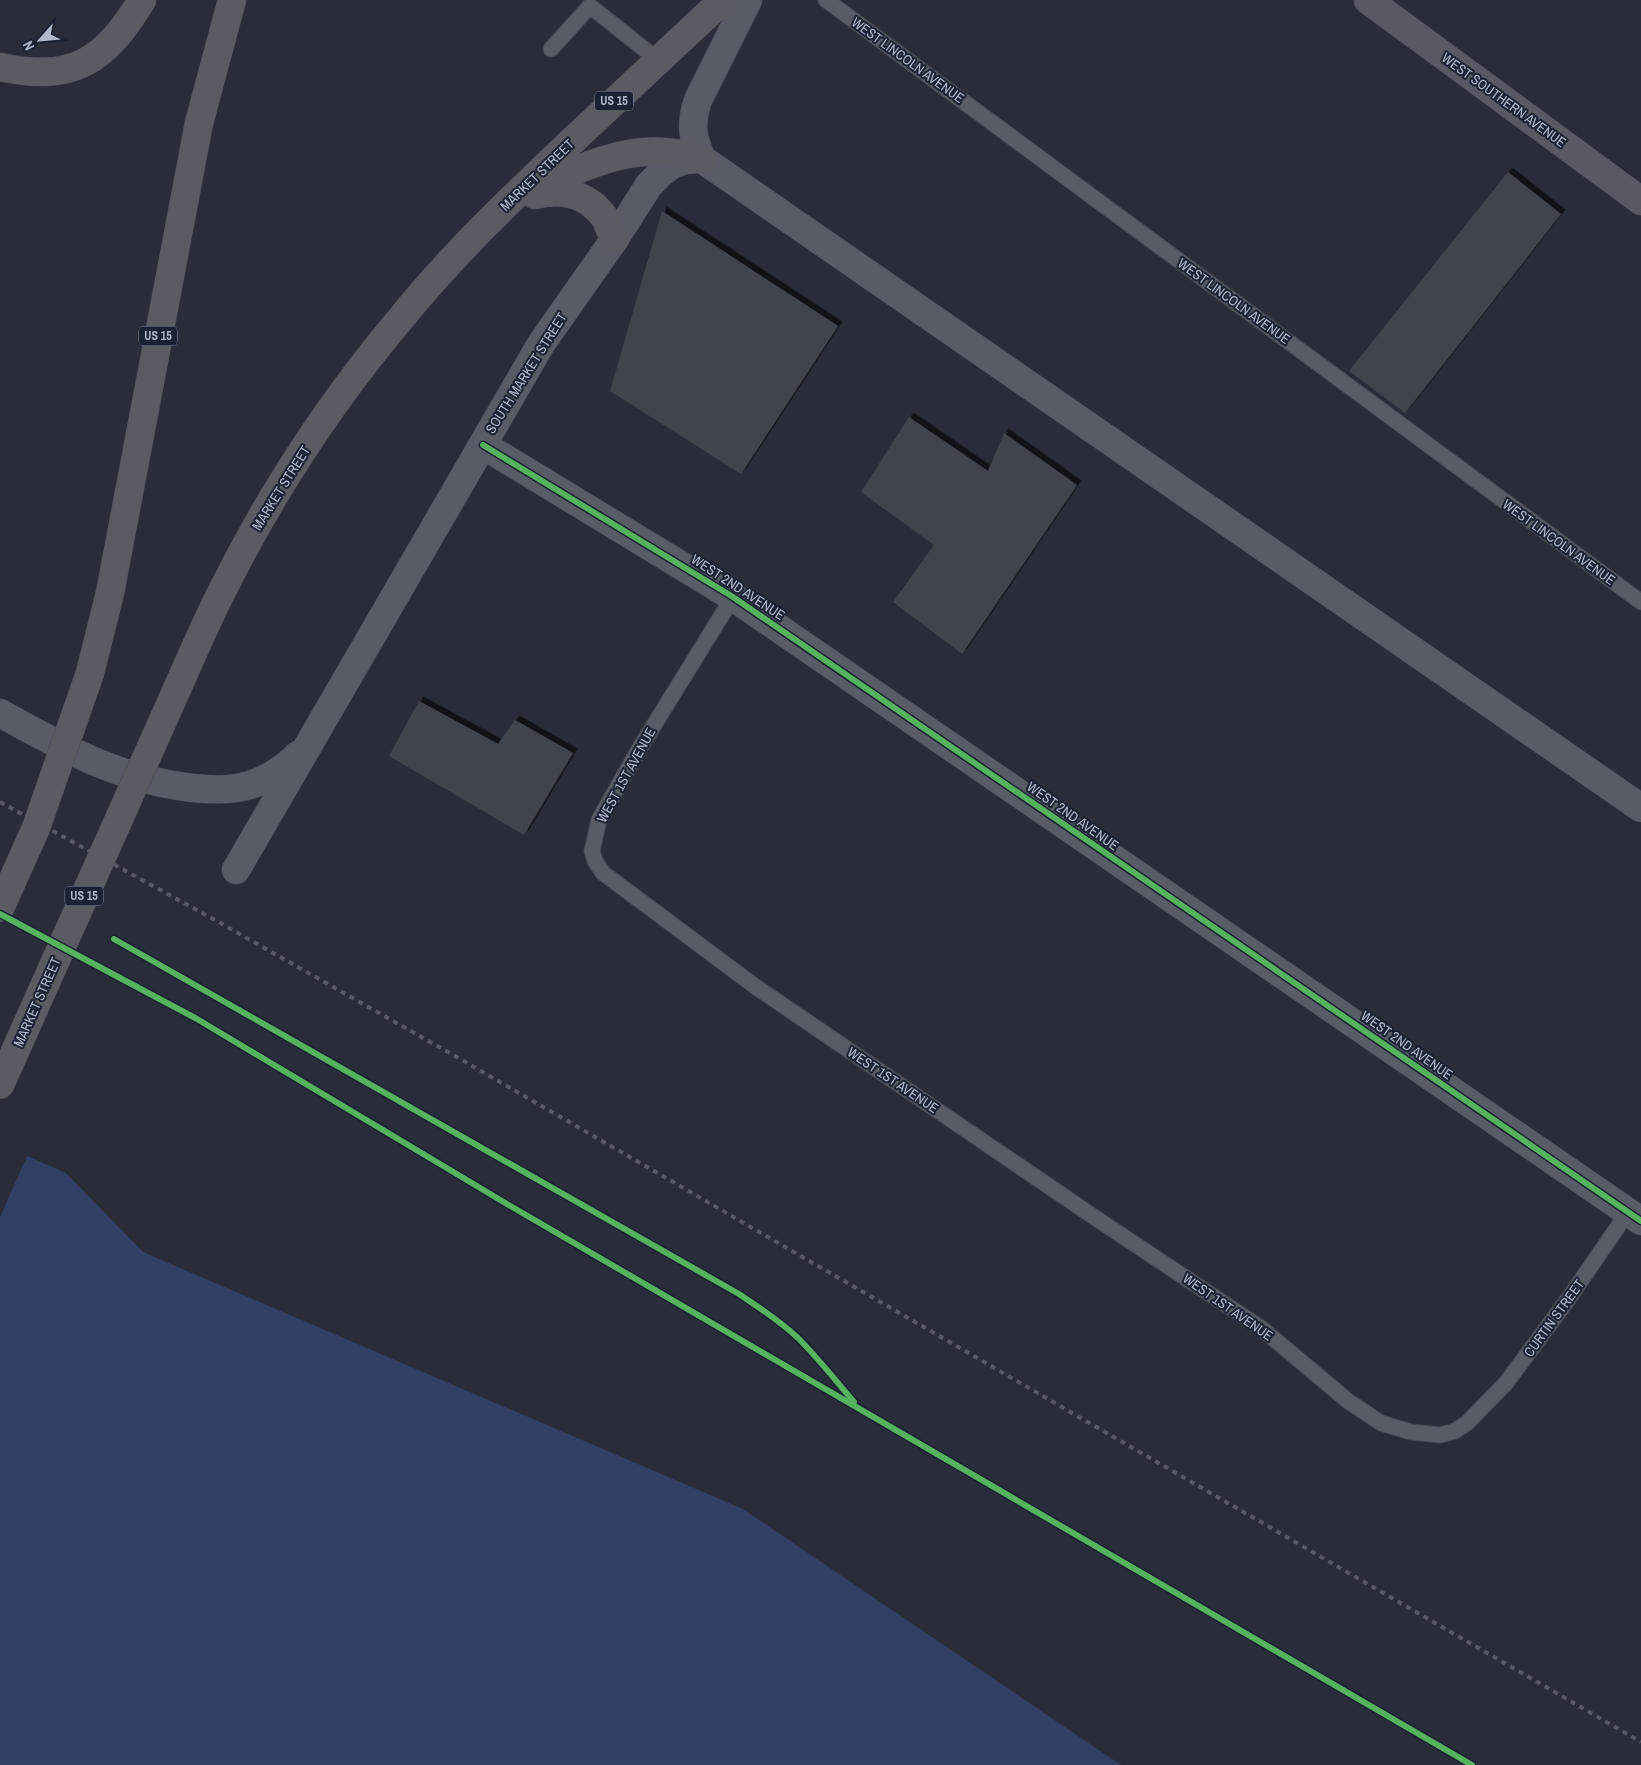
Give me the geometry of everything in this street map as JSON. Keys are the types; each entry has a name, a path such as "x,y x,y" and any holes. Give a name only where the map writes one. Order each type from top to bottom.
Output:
{"highway":[{"path":"0,67 35,73 55,72 72,68 89,60 104,50 118,36 142,0"},
{"name":"US 15","path":"0,908 36,828 90,673 110,593 199,123 232,0"},
{"name":"MARKET STREET","path":"0,1085 220,594 269,507 317,431 402,316 449,263 506,203 723,0"},
{"path":"506,203 578,169 606,159 654,152 674,153 702,159"},
{"path":"506,203 542,193 562,192 582,197 595,206 606,219 614,240"}],"main road":[{"name":"WEST SOUTHERN AVENUE","path":"1379,3 1641,201"}],"street":[{"path":"748,0 698,100 693,116 692,131 702,159 1641,808"},
{"name":"SOUTH MARKET STREET","path":"236,870 541,344 614,240 649,185 672,165 685,160 702,159"},
{"name":"WEST 2ND AVENUE","path":"483,445 733,597 1637,1209"},
{"name":"SOUTH MARKET STREET","path":"0,713 77,754 108,767 138,778 168,785 200,789 226,790 248,786 282,768 309,744"}],"lane":[{"name":"WEST LINCOLN AVENUE","path":"826,0 1641,602"},
{"path":"551,48 587,3 658,60"},
{"name":"WEST 1ST AVENUE","path":"733,597 638,751 599,820 592,851 594,861 603,873 764,992 1092,1216 1261,1328 1348,1401 1381,1423 1411,1432 1440,1435 1455,1431"},
{"name":"CURTIN STREET","path":"1455,1431 1467,1423 1506,1382 1637,1209"}],"water":[{"path":"0,1144 66,1173 143,1252 743,1509 1121,1765 0,1765"}],"pier":[{"path":"0,1142 28,1154 0,1217"}],"building":[{"path":"1508,172 1561,214 1405,413 1349,371"},
{"path":"662,211 838,326 741,474 610,391"},
{"path":"909,417 988,471 1004,433 1077,485 962,654 893,602 934,545 861,492"},
{"path":"419,701 498,744 515,720 573,753 524,835 389,756"}],"railway":[{"path":"0,802 215,920 462,1060 1641,1742"}],"cycle path":[{"path":"483,445 733,597 1641,1221"},
{"path":"0,914 197,1019 507,1204 1472,1765"},
{"path":"114,939 739,1294 777,1320 798,1338 854,1402"}]}
